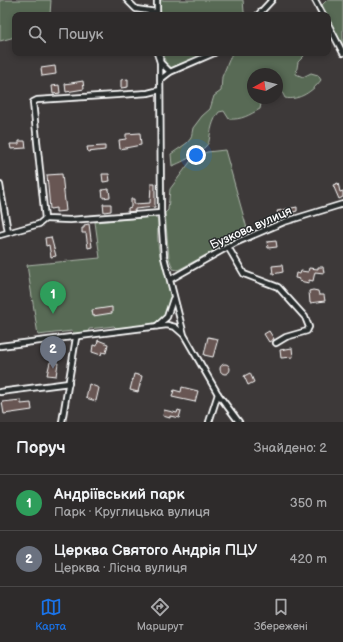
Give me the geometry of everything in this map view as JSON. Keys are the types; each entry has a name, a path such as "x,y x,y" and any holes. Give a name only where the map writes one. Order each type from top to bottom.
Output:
{"street":[{"path":"127,0 136,9 149,12"},
{"path":"156,12 157,0"},
{"path":"261,12 272,0"},
{"path":"315,0 321,12"},
{"path":"331,30 343,52"},
{"path":"158,56 160,62 170,72"},
{"path":"160,56 161,212 164,257 171,279 184,335 218,394 239,422"},
{"path":"161,79 170,72 207,56"},
{"path":"46,219 33,102 37,100 148,93 160,90"},
{"path":"0,186 8,232"},
{"name":"Бузкова вулиця","path":"171,279 228,247 284,222 343,204"},
{"path":"0,235 40,224 46,219 70,220 161,212"},
{"path":"228,247 244,274 278,287 305,317 309,327 307,331 286,337 276,343"},
{"path":"157,326 167,317 174,295"},
{"path":"0,346 76,338 172,325 184,335"},
{"path":"62,422 76,338"},
{"path":"0,392 68,383"},
{"path":"209,422 218,394"}],"green space":[{"path":"0,0 51,0 50,12 12,12 12,38 0,41"},
{"path":"160,0 243,0 244,12 161,12"},
{"path":"327,0 343,0 343,46 331,23 331,12 326,12 322,5"},
{"path":"164,56 200,56 173,69 165,62"},
{"path":"231,56 304,56 298,62 296,74 303,77 311,73 318,75 321,80 310,91 300,97 290,99 285,98 283,94 283,68 247,68 247,104 261,104 260,109 238,119 229,119 224,111 219,112 213,122 209,141 204,148 172,166 171,154 187,143 191,138 193,128 202,116 210,109 214,96 221,91 222,77"},
{"path":"225,150 248,232 178,270 173,269 169,258 165,213 168,210 170,189 193,158 207,152"},
{"path":"154,217 158,220 159,251 170,290 169,308 164,316 152,324 142,326 117,329 114,326 89,329 88,333 75,335 72,331 38,335 27,265 100,258 95,222"}],"building":[{"path":"55,66 56,74 42,76 41,68"},
{"path":"128,79 128,87 121,88 121,80"},
{"path":"83,81 84,89 66,92 65,84"},
{"path":"59,85 60,93 53,94 52,86"},
{"path":"140,133 141,145 120,149 119,140 126,139 126,134"},
{"path":"19,141 25,141 26,148 11,149 10,144 19,144"},
{"path":"105,146 105,150 88,152 87,147"},
{"path":"62,174 66,211 56,212 56,208 50,209 47,175"},
{"path":"102,174 109,174 110,181 103,182"},
{"path":"338,183 340,192 343,191 343,197 339,199 333,185"},
{"path":"151,184 155,184 155,207 135,209 135,211 128,212 128,208 131,207 131,199 134,199 134,204 150,203"},
{"path":"109,189 110,197 103,198 102,190"},
{"path":"103,204 111,204 111,211 104,212"},
{"path":"297,207 297,211 279,216 277,211"},
{"path":"89,224 92,247 88,248 86,233 82,233 82,228 84,228 84,225"},
{"path":"51,237 56,256 51,257 49,245 46,246 45,238"},
{"path":"276,241 277,247 268,248 267,242"},
{"path":"282,265 283,272 273,274 272,266"},
{"path":"318,267 323,267 324,273 315,272 313,281 309,280 309,283 299,281 300,279 295,278 296,273 300,274 301,271 308,272 309,268 318,269"},
{"path":"309,291 318,291 319,295 324,295 325,301 310,303"},
{"path":"112,307 112,313 93,316 92,310"},
{"path":"269,331 274,339 269,342 264,334"},
{"path":"208,337 218,339 213,357 204,355"},
{"path":"98,340 108,344 106,353 102,352 101,355 92,352 93,345 97,346"},
{"path":"292,348 293,357 281,358 280,350"},
{"path":"50,362 58,363 56,376 47,375"},
{"path":"223,364 227,364 229,365 229,373 223,374 220,371 220,367"},
{"path":"250,373 254,382 248,385 244,376"},
{"path":"134,374 142,376 138,392 130,390"},
{"path":"89,384 99,388 96,401 86,398"},
{"path":"182,387 198,391 195,402 172,397 174,390 181,392"},
{"path":"21,400 21,404 31,403 32,410 4,414 2,402"},
{"path":"164,410 177,413 178,410 181,411 179,418 170,416 170,418 163,416"}],"place":[{"name":"Андріївський парк","path":"53,314"},
{"name":"Церква Святого Андрія ПЦУ","path":"53,369"}]}
